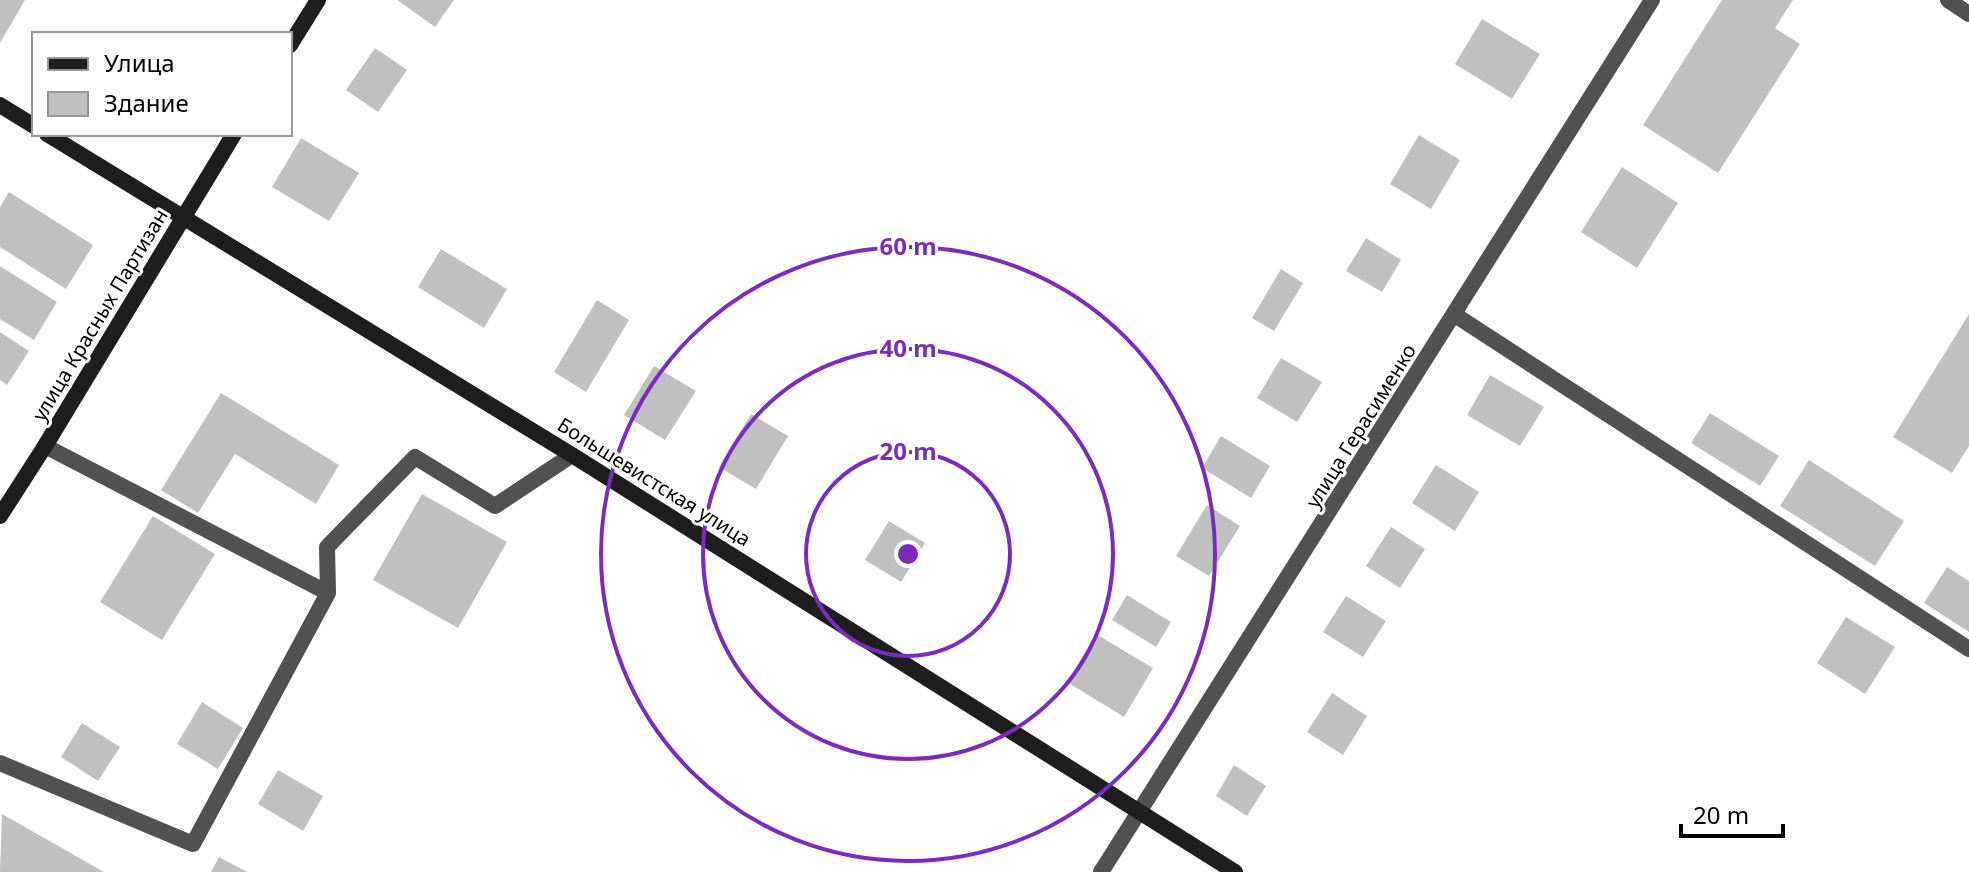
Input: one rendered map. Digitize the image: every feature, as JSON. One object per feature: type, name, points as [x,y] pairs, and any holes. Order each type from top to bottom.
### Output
[{"type":"main road","points":[[292,42],[318,0]]},
{"type":"main road","points":[[0,105],[32,125]]},
{"type":"main road","name":"Большевистская улица","points":[[50,136],[572,455],[1235,872]]},
{"type":"main road","name":"улица Красных Партизан","points":[[0,516],[233,136]]},
{"type":"street","name":"улица Герасименко","points":[[1101,872],[1652,0]]},
{"type":"street","points":[[1948,0],[1969,14]]},
{"type":"street","points":[[1455,315],[1969,649]]},
{"type":"street","points":[[45,446],[328,593]]},
{"type":"street","points":[[0,763],[193,844],[328,593],[327,547],[415,457],[495,506],[572,455]]},
{"type":"building","points":[[0,0],[25,0],[0,43]]},
{"type":"building","points":[[397,0],[454,0],[435,27]]},
{"type":"building","points":[[1722,0],[1793,0],[1775,28],[1800,44],[1718,173],[1643,125]]},
{"type":"building","points":[[1482,19],[1540,54],[1512,99],[1455,64]]},
{"type":"building","points":[[375,48],[407,70],[378,112],[346,90]]},
{"type":"building","points":[[1419,135],[1460,160],[1431,209],[1390,184]]},
{"type":"building","points":[[301,138],[359,173],[329,221],[272,187]]},
{"type":"building","points":[[1622,167],[1678,203],[1637,268],[1581,232]]},
{"type":"building","points":[[9,192],[93,245],[66,289],[0,247],[0,207]]},
{"type":"building","points":[[1366,238],[1401,260],[1382,292],[1346,271]]},
{"type":"building","points":[[441,249],[507,289],[484,328],[418,287]]},
{"type":"building","points":[[0,266],[57,302],[34,340],[0,319]]},
{"type":"building","points":[[1281,269],[1303,283],[1274,331],[1252,318]]},
{"type":"building","points":[[597,300],[629,320],[586,392],[554,372]]},
{"type":"building","points":[[1969,314],[1969,446],[1952,473],[1893,437]]},
{"type":"building","points":[[0,332],[29,351],[7,385],[0,380]]},
{"type":"building","points":[[1281,358],[1322,382],[1297,422],[1257,398]]},
{"type":"building","points":[[654,366],[696,391],[665,440],[624,415]]},
{"type":"building","points":[[1490,375],[1544,407],[1520,446],[1467,415]]},
{"type":"building","points":[[221,393],[339,465],[316,504],[235,454],[198,513],[161,490]]},
{"type":"building","points":[[1710,413],[1779,456],[1760,486],[1691,443]]},
{"type":"building","points":[[751,414],[788,436],[756,489],[719,467]]},
{"type":"building","points":[[1221,436],[1270,466],[1251,498],[1202,468]]},
{"type":"building","points":[[1809,460],[1904,521],[1875,566],[1780,506]]},
{"type":"building","points":[[1436,465],[1479,492],[1455,531],[1412,503]]},
{"type":"building","points":[[422,494],[507,542],[458,628],[373,580]]},
{"type":"building","points":[[1207,505],[1240,526],[1209,576],[1176,556]]},
{"type":"building","points":[[153,516],[215,554],[162,640],[100,602]]},
{"type":"building","points":[[889,521],[925,543],[901,582],[865,560]]},
{"type":"building","points":[[1391,527],[1425,549],[1400,588],[1366,566]]},
{"type":"building","points":[[1947,567],[1969,581],[1969,632],[1924,603]]},
{"type":"building","points":[[1127,595],[1171,622],[1156,647],[1112,620]]},
{"type":"building","points":[[1346,596],[1386,621],[1363,657],[1323,632]]},
{"type":"building","points":[[1846,617],[1895,647],[1865,694],[1817,663]]},
{"type":"building","points":[[1096,634],[1153,668],[1124,717],[1067,682]]},
{"type":"building","points":[[1332,693],[1367,716],[1343,755],[1307,732]]},
{"type":"building","points":[[202,702],[243,728],[218,769],[177,744]]},
{"type":"building","points":[[82,723],[120,747],[98,781],[61,757]]},
{"type":"building","points":[[1234,765],[1266,786],[1247,816],[1216,796]]},
{"type":"building","points":[[278,770],[323,796],[303,831],[258,804]]},
{"type":"building","points":[[2,814],[104,872],[0,872]]},
{"type":"building","points":[[219,857],[247,872],[211,872]]}]
